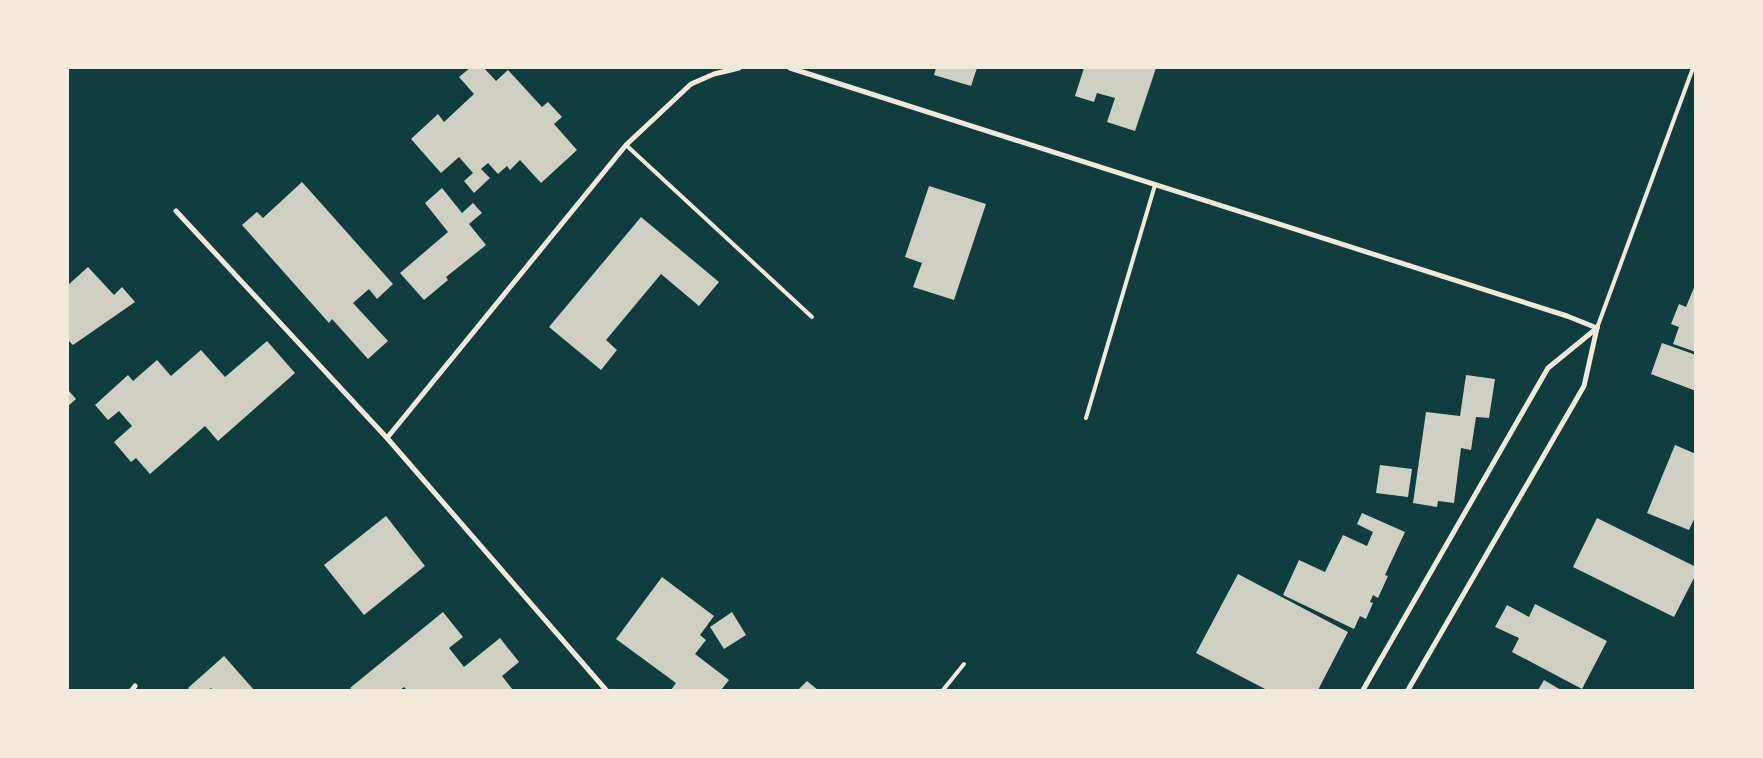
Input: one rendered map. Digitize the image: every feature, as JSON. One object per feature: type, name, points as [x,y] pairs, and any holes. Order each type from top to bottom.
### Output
[{"type":"street","points":[[387,438],[626,146],[691,84],[714,74],[738,68]]},
{"type":"street","points":[[790,68],[1567,316],[1598,328]]},
{"type":"street","points":[[176,211],[387,438],[606,690]]},
{"type":"street","points":[[1363,690],[1548,368],[1598,328]]},
{"type":"street","points":[[1408,690],[1584,386],[1598,328]]},
{"type":"lane","points":[[1598,328],[1693,68]]},
{"type":"lane","points":[[626,146],[812,317]]},
{"type":"lane","points":[[1086,418],[1155,184]]},
{"type":"lane","points":[[943,690],[964,664]]},
{"type":"building","points":[[470,68],[484,68],[496,81],[508,70],[542,107],[548,102],[562,117],[554,124],[577,150],[541,183],[520,160],[510,170],[507,166],[498,174],[488,163],[481,169],[490,178],[474,193],[464,181],[473,173],[459,157],[441,173],[411,139],[438,114],[444,122],[474,94],[459,77]]},
{"type":"building","points":[[936,68],[977,68],[971,86],[934,75]]},
{"type":"building","points":[[1084,68],[1156,68],[1135,131],[1107,122],[1115,98],[1097,93],[1094,102],[1075,96]]},
{"type":"building","points":[[302,182],[393,284],[377,299],[369,289],[353,303],[388,341],[368,359],[332,319],[329,323],[242,225],[257,212],[263,218]]},
{"type":"building","points":[[929,186],[986,204],[954,300],[913,287],[922,263],[905,257]]},
{"type":"building","points":[[442,188],[462,213],[473,203],[482,213],[469,224],[486,245],[446,277],[448,280],[424,300],[400,273],[448,232],[425,203]]},
{"type":"building","points":[[641,217],[719,282],[699,306],[661,274],[606,340],[617,350],[601,370],[549,327]]},
{"type":"building","points":[[88,267],[114,295],[122,287],[135,302],[73,345],[68,340],[68,285]]},
{"type":"building","points":[[1696,283],[1696,352],[1673,344],[1679,327],[1671,324],[1679,304],[1686,307]]},
{"type":"building","points":[[267,341],[295,373],[218,441],[205,426],[150,474],[136,458],[131,462],[114,442],[132,426],[119,411],[108,420],[95,405],[128,375],[133,381],[157,360],[171,376],[201,350],[225,377]]},
{"type":"building","points":[[1662,343],[1696,355],[1696,391],[1651,374]]},
{"type":"building","points":[[1466,375],[1495,379],[1489,418],[1476,417],[1471,450],[1461,448],[1454,503],[1438,501],[1437,507],[1413,503],[1426,412],[1460,416]]},
{"type":"building","points":[[68,390],[76,399],[68,406]]},
{"type":"building","points":[[1675,445],[1696,454],[1696,515],[1689,530],[1647,513]]},
{"type":"building","points":[[1380,465],[1412,469],[1408,497],[1376,493]]},
{"type":"building","points":[[1362,513],[1405,532],[1385,575],[1388,576],[1378,598],[1373,595],[1370,602],[1373,603],[1366,619],[1360,616],[1354,629],[1283,595],[1299,560],[1325,572],[1343,535],[1367,546],[1373,532],[1357,524]]},
{"type":"building","points":[[386,516],[425,566],[364,615],[324,565]]},
{"type":"building","points":[[1597,518],[1696,567],[1696,574],[1674,617],[1573,567]]},
{"type":"building","points":[[1238,574],[1348,632],[1318,690],[1267,690],[1196,653]]},
{"type":"building","points":[[662,577],[714,616],[700,635],[706,640],[695,654],[729,680],[721,690],[671,690],[676,683],[616,639]]},
{"type":"building","points":[[1535,604],[1607,641],[1582,689],[1512,652],[1519,638],[1495,627],[1507,605],[1529,617]]},
{"type":"building","points":[[443,612],[463,637],[449,648],[464,667],[500,638],[519,662],[502,676],[513,690],[407,690],[404,687],[400,690],[352,690],[350,688]]},
{"type":"building","points":[[732,612],[746,635],[724,649],[710,627]]},
{"type":"building","points":[[224,656],[254,690],[213,690],[211,688],[208,690],[190,690],[188,688]]},
{"type":"building","points":[[1544,680],[1561,690],[1538,690]]},
{"type":"building","points":[[807,681],[818,690],[798,690]]}]
